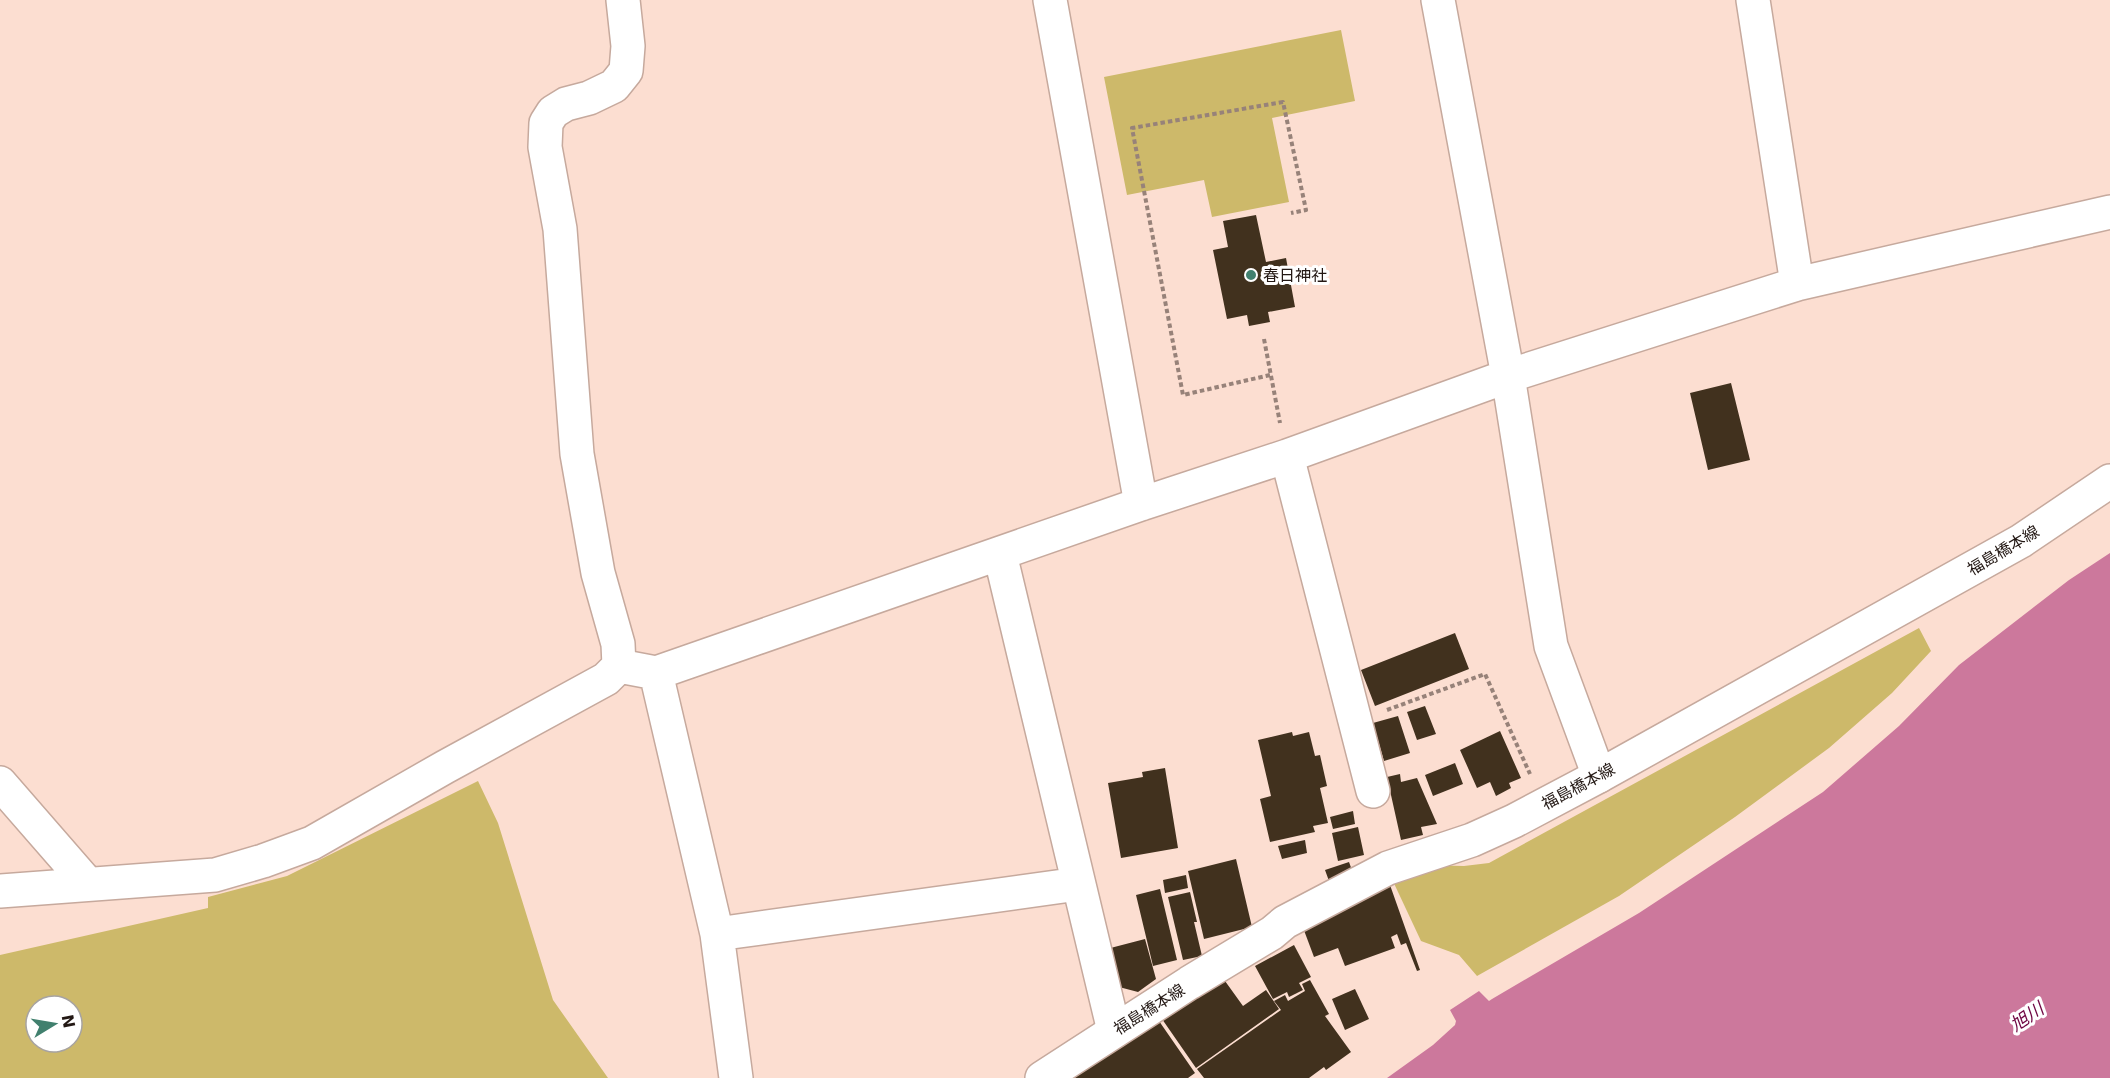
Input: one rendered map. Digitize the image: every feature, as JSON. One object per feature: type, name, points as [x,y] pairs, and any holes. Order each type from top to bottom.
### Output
[{"type":"street","points":[[0,891],[215,875],[263,861],[312,843],[606,679],[619,666],[618,644],[598,573],[577,454],[560,229],[545,147],[546,123],[553,112],[566,104],[589,98],[614,86],[626,71],[628,46],[623,0]]},
{"type":"street","points":[[1050,0],[1141,504]]},
{"type":"street","points":[[1438,0],[1508,376],[1551,646],[1599,776]]},
{"type":"street","points":[[1754,0],[1797,284]]},
{"type":"street","points":[[619,666],[656,673],[1141,504],[1287,456],[1508,376],[1797,284],[2110,212]]},
{"type":"street","points":[[1287,456],[1373,791]]},
{"type":"street","name":"福島橋本線","points":[[1042,1078],[1114,1030],[1272,933],[1285,922],[1388,868],[1472,840],[1599,776],[2020,541],[2110,481]]},
{"type":"street","points":[[1000,554],[1114,1030]]},
{"type":"street","points":[[656,673],[717,934],[736,1078]]},
{"type":"street","points":[[0,783],[87,884]]},
{"type":"street","points":[[717,934],[1078,884]]},
{"type":"path","points":[[1270,375],[1183,395],[1132,128],[1283,102],[1306,210],[1291,213]]},
{"type":"path","points":[[1264,339],[1287,456]]},
{"type":"path","points":[[1355,722],[1485,674],[1544,805]]},
{"type":"shaded area","points":[[1341,30],[1355,101],[1272,118],[1289,202],[1212,217],[1204,180],[1127,195],[1104,77]]},
{"type":"shaded area","points":[[1919,628],[1931,651],[1892,693],[1829,748],[1735,817],[1619,896],[1477,976],[1459,955],[1421,941],[1391,877],[1420,865],[1464,866],[1489,863]]},
{"type":"shaded area","points":[[478,781],[498,823],[553,1000],[608,1078],[0,1078],[0,955],[208,908],[208,897],[287,876]]},
{"type":"water","name":"旭川","points":[[2110,553],[2110,1078],[1387,1078],[1433,1045],[1455,1025],[1456,1021],[1450,1010],[1479,991],[1489,1001],[1639,913],[1823,792],[1899,726],[1959,665],[2069,580]]},
{"type":"building","points":[[1256,215],[1266,262],[1286,258],[1295,307],[1268,312],[1270,322],[1249,326],[1247,315],[1227,319],[1213,250],[1228,247],[1223,221]]},
{"type":"building","points":[[1731,383],[1750,460],[1708,470],[1690,393]]},
{"type":"building","points":[[1455,633],[1469,669],[1375,706],[1361,670]]},
{"type":"building","points":[[1425,706],[1436,734],[1417,740],[1407,712]]},
{"type":"building","points":[[1398,716],[1410,753],[1384,761],[1373,723]]},
{"type":"building","points":[[1500,731],[1521,778],[1509,783],[1511,788],[1496,796],[1490,782],[1477,788],[1460,750]]},
{"type":"building","points":[[1292,732],[1293,736],[1309,732],[1315,756],[1320,755],[1327,786],[1320,788],[1328,823],[1313,826],[1315,832],[1270,842],[1260,799],[1271,796],[1258,740]]},
{"type":"building","points":[[1455,763],[1463,784],[1433,796],[1425,775]]},
{"type":"building","points":[[1165,768],[1178,848],[1121,858],[1108,783],[1143,777],[1142,772]]},
{"type":"building","points":[[1400,774],[1401,782],[1417,778],[1437,824],[1421,827],[1423,835],[1401,840],[1387,777]]},
{"type":"building","points":[[1353,811],[1355,824],[1333,829],[1330,817]]},
{"type":"building","points":[[1358,827],[1364,855],[1338,861],[1332,833]]},
{"type":"building","points":[[1305,840],[1307,853],[1282,859],[1278,846]]},
{"type":"building","points":[[1236,859],[1252,927],[1204,939],[1188,871]]},
{"type":"building","points":[[1349,862],[1353,873],[1329,881],[1325,870]]},
{"type":"building","points":[[1186,875],[1188,888],[1165,893],[1163,880]]},
{"type":"building","points":[[1390,885],[1420,970],[1417,971],[1406,943],[1401,945],[1397,934],[1391,937],[1395,948],[1345,966],[1338,948],[1314,957],[1302,925]]},
{"type":"building","points":[[1160,889],[1177,960],[1153,966],[1136,895]]},
{"type":"building","points":[[1190,892],[1202,956],[1183,960],[1168,897]]},
{"type":"building","points":[[1145,939],[1156,979],[1138,992],[1119,987],[1099,951]]},
{"type":"building","points":[[1294,945],[1311,977],[1299,983],[1303,990],[1289,997],[1287,992],[1273,999],[1255,966]]},
{"type":"building","points":[[1310,980],[1329,1014],[1325,1016],[1351,1052],[1326,1070],[1324,1067],[1309,1078],[1204,1078],[1197,1069],[1281,1010],[1274,1001],[1285,995],[1288,1001],[1305,991],[1302,984]]},
{"type":"building","points":[[1225,981],[1243,1006],[1266,990],[1279,1009],[1196,1068],[1162,1019]]},
{"type":"building","points":[[1355,989],[1369,1019],[1345,1030],[1332,999]]},
{"type":"building","points":[[1159,1021],[1195,1073],[1188,1078],[1073,1078]]},
{"type":"place","name":"春日神社","points":[[1251,275]]}]
